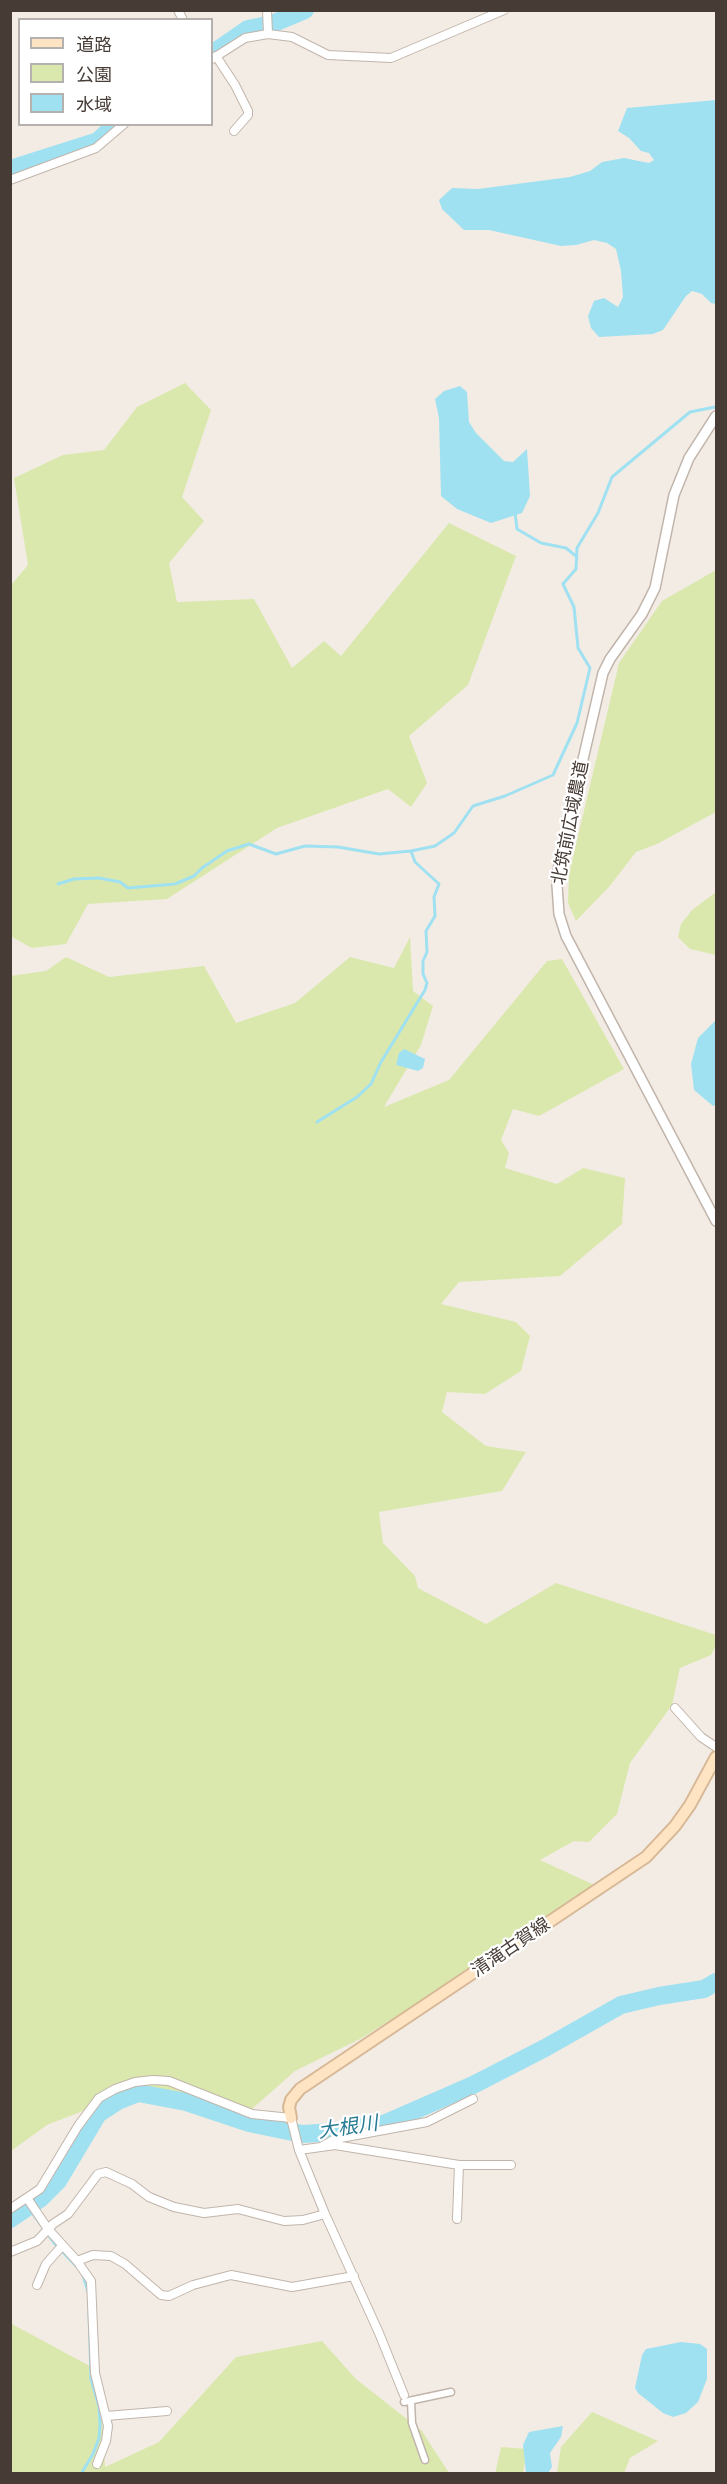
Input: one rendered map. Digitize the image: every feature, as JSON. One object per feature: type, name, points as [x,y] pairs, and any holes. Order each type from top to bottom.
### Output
[{"type":"main road","name":"清滝古賀線","points":[[291,2118],[291,2100],[300,2089],[646,1857],[675,1826],[690,1805],[717,1757]]},
{"type":"street","points":[[267,10],[268,34]]},
{"type":"street","points":[[234,131],[248,111],[236,84],[213,57],[245,38],[268,34],[292,37],[328,55],[391,58],[504,10]]},
{"type":"street","points":[[10,180],[96,148],[122,126]]},
{"type":"street","name":"北筑前広域農道","points":[[717,416],[689,458],[674,495],[655,588],[642,614],[610,659],[603,673],[557,885],[559,914],[566,936],[717,1221]]},
{"type":"street","points":[[675,1708],[701,1737],[717,1747]]},
{"type":"street","points":[[10,2209],[40,2189],[78,2127],[99,2098],[135,2082],[169,2081],[252,2114],[291,2118],[299,2150],[325,2214],[406,2399],[425,2460]]},
{"type":"street","points":[[321,2146],[335,2139],[427,2122],[473,2099]]},
{"type":"street","points":[[299,2150],[335,2145],[459,2166],[511,2165]]},
{"type":"street","points":[[457,2219],[459,2166]]},
{"type":"street","points":[[10,2252],[37,2241],[48,2229],[68,2214],[98,2174],[106,2172],[132,2184],[149,2197],[174,2207],[204,2213],[237,2209],[284,2221],[303,2220],[325,2214]]},
{"type":"street","points":[[27,2198],[48,2229],[77,2261],[91,2281],[95,2373],[108,2426],[106,2441],[97,2464]]},
{"type":"street","points":[[37,2285],[46,2264],[62,2246]]},
{"type":"street","points":[[77,2261],[93,2255],[111,2256],[125,2264],[161,2295],[169,2296],[193,2284],[231,2275],[292,2287],[354,2276]]},
{"type":"street","points":[[406,2399],[451,2392]]},
{"type":"street","points":[[106,2416],[167,2411]]},
{"type":"green space","points":[[185,383],[211,410],[182,497],[204,521],[169,563],[177,602],[254,599],[292,668],[324,641],[341,656],[449,523],[516,556],[468,685],[409,736],[427,783],[411,807],[388,789],[277,828],[167,899],[88,904],[66,944],[32,948],[10,936],[11,585],[28,565],[14,478],[63,455],[104,450],[137,407]]},
{"type":"green space","points":[[716,570],[716,812],[657,844],[636,852],[609,887],[576,921],[568,903],[569,874],[619,663],[662,601]]},
{"type":"green space","points":[[716,892],[716,955],[690,949],[678,937],[681,924],[692,910]]},
{"type":"green space","points":[[410,937],[413,991],[433,1006],[421,1045],[384,1107],[449,1080],[547,961],[562,959],[624,1069],[539,1116],[513,1109],[501,1140],[509,1153],[505,1168],[557,1184],[583,1168],[625,1178],[622,1224],[560,1276],[459,1282],[441,1304],[516,1322],[530,1336],[521,1371],[485,1394],[447,1392],[442,1412],[486,1446],[526,1452],[502,1491],[379,1512],[383,1543],[415,1576],[418,1588],[486,1624],[556,1583],[716,1635],[716,1645],[711,1655],[680,1668],[672,1705],[630,1763],[617,1814],[589,1842],[574,1841],[540,1860],[603,1889],[360,2039],[295,2071],[244,2116],[147,2086],[47,2125],[11,2151],[10,976],[46,971],[66,957],[109,977],[204,966],[236,1023],[295,1003],[350,957],[394,968]]},
{"type":"green space","points":[[10,2323],[99,2371],[105,2467],[159,2442],[236,2357],[322,2341],[356,2379],[422,2431],[449,2473],[11,2473]]},
{"type":"green space","points":[[592,2412],[658,2441],[630,2458],[624,2473],[557,2473],[561,2447]]},
{"type":"green space","points":[[501,2447],[527,2449],[523,2473],[495,2474]]},
{"type":"water","points":[[716,100],[716,304],[711,303],[702,294],[692,291],[686,296],[663,330],[653,334],[599,337],[591,328],[588,316],[594,301],[604,298],[618,307],[623,297],[616,249],[607,243],[594,240],[561,246],[489,230],[464,230],[442,209],[439,200],[452,188],[478,189],[570,177],[590,171],[602,162],[624,158],[649,163],[654,160],[649,153],[641,151],[629,138],[618,131],[627,108]]},
{"type":"water","points":[[460,386],[467,392],[469,422],[476,433],[504,461],[513,462],[527,449],[530,496],[522,513],[491,523],[457,509],[441,496],[439,418],[435,399],[444,391]]},
{"type":"water","points":[[716,1020],[716,1105],[713,1106],[694,1090],[691,1064],[698,1038]]},
{"type":"water","points":[[404,1049],[425,1059],[423,1068],[418,1071],[396,1065],[399,1053]]},
{"type":"water","points":[[681,2342],[700,2344],[707,2349],[707,2379],[698,2402],[686,2413],[673,2417],[663,2413],[635,2388],[642,2355],[646,2349]]},
{"type":"water","points":[[563,2426],[561,2437],[550,2453],[552,2467],[548,2473],[526,2473],[523,2445],[529,2432]]},
{"type":"waterway","points":[[213,53],[248,29],[272,24],[305,10]]},
{"type":"waterway","points":[[10,169],[98,141],[114,126]]},
{"type":"waterway","points":[[58,884],[74,879],[99,878],[120,882],[128,888],[175,884],[194,876],[227,851],[249,844],[276,854],[305,846],[338,847],[379,854],[435,846],[454,833],[473,806],[505,796],[553,775],[577,723],[590,668],[578,648],[574,607],[563,584],[576,569],[577,548],[598,513],[612,477],[690,412],[715,407]]},
{"type":"waterway","points":[[515,513],[517,529],[541,543],[566,548],[577,557]]},
{"type":"waterway","points":[[317,1122],[357,1097],[371,1084],[381,1062],[425,990],[427,983],[423,974],[423,961],[427,952],[426,931],[435,916],[434,897],[439,884],[415,862],[411,851]]},
{"type":"waterway","name":"大根川","points":[[10,2219],[41,2198],[58,2181],[98,2114],[118,2101],[138,2093],[186,2102],[249,2123],[302,2134],[335,2132],[386,2123],[473,2085],[621,2005],[704,1989],[716,1982]]},
{"type":"waterway","points":[[28,2207],[55,2244],[77,2267]]},
{"type":"waterway","points":[[83,2275],[88,2292]]},
{"type":"waterway","points":[[81,2474],[93,2454],[99,2438],[100,2426],[99,2407],[91,2379],[89,2313]]}]
